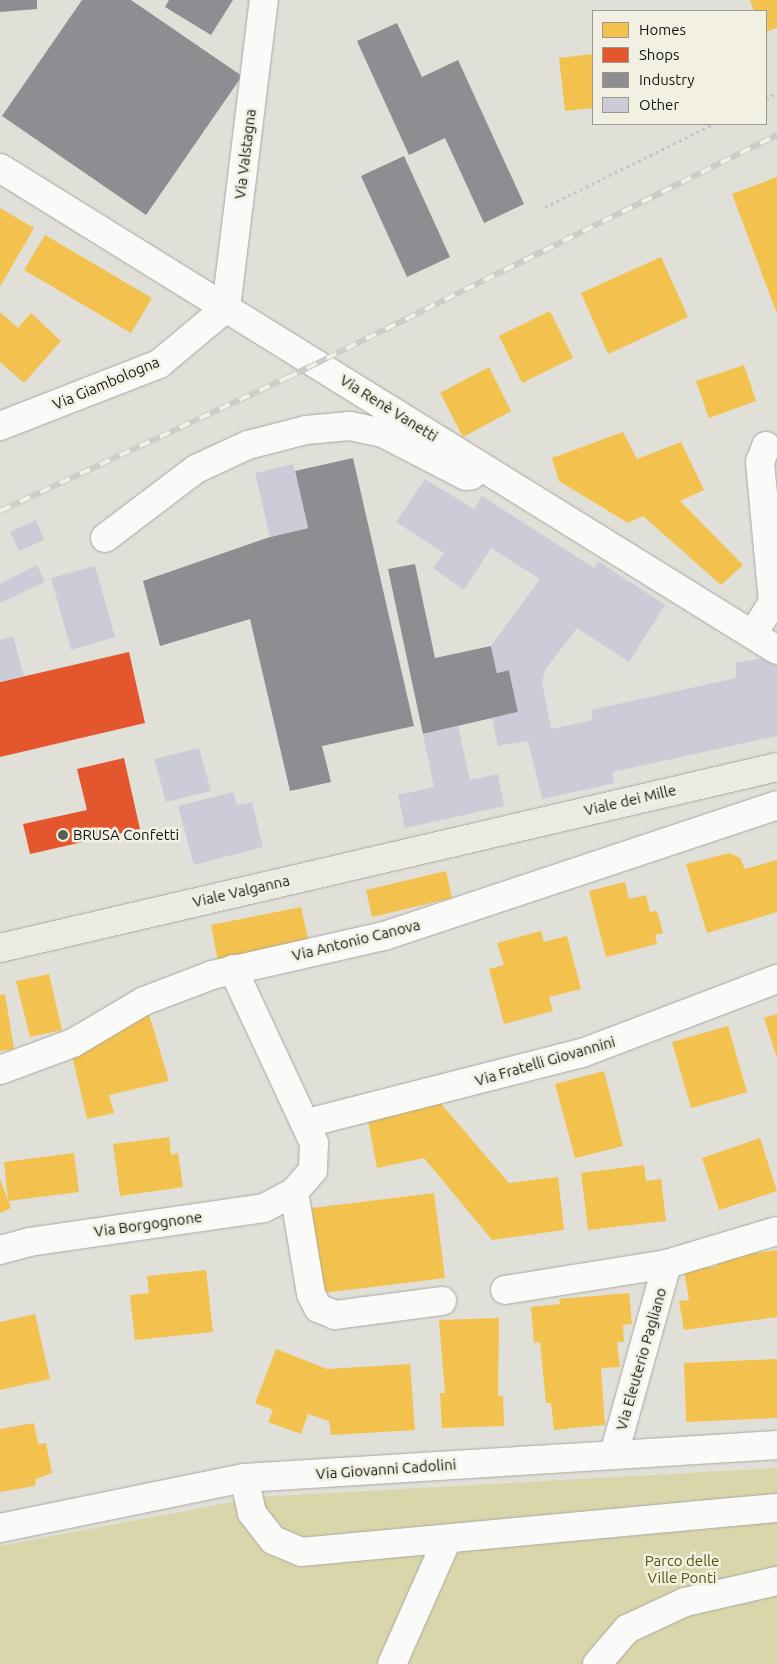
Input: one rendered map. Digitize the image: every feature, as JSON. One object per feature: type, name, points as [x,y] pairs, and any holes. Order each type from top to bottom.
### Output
[{"type":"main road","name":"Viale dei Mille","points":[[483,834],[777,767]]},
{"type":"main road","name":"Viale Valganna","points":[[0,948],[483,834]]},
{"type":"street","name":"Via Valstagna","points":[[226,308],[264,0]]},
{"type":"street","name":"Via Renè Vanetti","points":[[0,168],[777,650]]},
{"type":"street","name":"Via Giambologna","points":[[0,426],[159,364],[226,308]]},
{"type":"street","points":[[105,538],[196,469],[248,445],[306,430],[350,426],[383,433],[466,476],[493,473]]},
{"type":"street","points":[[754,634],[773,602],[760,462],[766,446]]},
{"type":"street","name":"Via Antonio Canova","points":[[0,1070],[72,1043],[144,1001],[234,969],[384,936],[777,805]]},
{"type":"street","name":"Via Borgognone","points":[[0,1250],[30,1242],[264,1208],[294,1192],[313,1170],[314,1143],[307,1123],[234,969]]},
{"type":"street","name":"Via Fratelli Giovannini","points":[[307,1123],[582,1053],[777,979]]},
{"type":"street","points":[[294,1192],[311,1294],[318,1308],[335,1315],[442,1301]]},
{"type":"street","name":"Via Eleuterio Pagliano","points":[[505,1290],[667,1264],[777,1232]]},
{"type":"street","name":"Via Eleuterio Pagliano","points":[[614,1454],[667,1264]]},
{"type":"street","name":"Via Giovanni Cadolini","points":[[0,1528],[244,1478],[777,1445]]},
{"type":"street","points":[[244,1478],[252,1514],[273,1540],[301,1552],[448,1540],[777,1508]]},
{"type":"street","points":[[392,1664],[448,1540]]},
{"type":"street","points":[[597,1664],[627,1629],[686,1602],[777,1581]]},
{"type":"path","points":[[545,207],[712,125]]},
{"type":"green space","name":"Parco delle Ville Ponti","points":[[777,1468],[777,1664],[0,1664],[0,1546],[258,1497]]},
{"type":"building: Homes","points":[[750,0],[777,0],[777,28],[767,32],[767,10],[754,10]]},
{"type":"building: Homes","points":[[592,54],[592,108],[565,111],[559,58]]},
{"type":"building: Homes","points":[[777,177],[777,314],[732,194]]},
{"type":"building: Homes","points":[[0,208],[34,228],[0,287]]},
{"type":"building: Homes","points":[[45,235],[152,298],[131,333],[24,270]]},
{"type":"building: Homes","points":[[661,257],[688,317],[608,354],[581,293]]},
{"type":"building: Homes","points":[[550,311],[573,358],[522,383],[499,336]]},
{"type":"building: Homes","points":[[0,312],[18,328],[31,313],[61,341],[24,383],[0,362]]},
{"type":"building: Homes","points":[[744,365],[756,401],[709,418],[696,381]]},
{"type":"building: Homes","points":[[489,367],[511,411],[463,437],[440,393]]},
{"type":"building: Homes","points":[[623,432],[637,459],[681,442],[704,490],[680,501],[743,565],[721,585],[643,516],[628,523],[559,481],[552,458]]},
{"type":"building: Homes","points":[[730,853],[740,858],[745,869],[777,860],[777,912],[707,933],[686,864]]},
{"type":"building: Homes","points":[[446,871],[452,898],[372,917],[366,890]]},
{"type":"building: Homes","points":[[625,882],[629,899],[646,895],[650,912],[657,911],[663,933],[655,935],[657,944],[606,957],[589,891]]},
{"type":"building: Homes","points":[[301,907],[309,943],[218,962],[211,925]]},
{"type":"building: Homes","points":[[541,931],[544,942],[567,936],[581,989],[549,997],[553,1011],[504,1024],[489,969],[504,965],[497,943]]},
{"type":"building: Homes","points":[[49,974],[62,1030],[30,1037],[16,981]]},
{"type":"building: Homes","points":[[5,994],[14,1049],[0,1051],[0,995]]},
{"type":"building: Homes","points":[[148,1011],[169,1081],[109,1095],[114,1113],[87,1119],[72,1055]]},
{"type":"building: Homes","points":[[777,1014],[777,1058],[764,1018]]},
{"type":"building: Homes","points":[[728,1026],[747,1092],[691,1108],[672,1042]]},
{"type":"building: Homes","points":[[604,1071],[623,1146],[575,1158],[555,1084]]},
{"type":"building: Homes","points":[[436,1098],[509,1183],[558,1177],[564,1230],[492,1240],[424,1158],[377,1168],[367,1115]]},
{"type":"building: Homes","points":[[169,1137],[171,1155],[178,1153],[183,1187],[120,1196],[113,1144]]},
{"type":"building: Homes","points":[[760,1138],[777,1191],[719,1210],[702,1158]]},
{"type":"building: Homes","points":[[74,1153],[79,1192],[8,1201],[4,1162]]},
{"type":"building: Homes","points":[[644,1165],[646,1181],[661,1179],[666,1221],[588,1230],[581,1173]]},
{"type":"building: Homes","points":[[0,1179],[11,1208],[0,1213]]},
{"type":"building: Homes","points":[[434,1193],[445,1278],[323,1293],[312,1208]]},
{"type":"building: Homes","points":[[777,1250],[777,1317],[684,1330],[679,1301],[689,1300],[684,1271],[717,1266],[716,1259]]},
{"type":"building: Homes","points":[[206,1270],[213,1332],[135,1340],[130,1295],[149,1293],[147,1276]]},
{"type":"building: Homes","points":[[629,1293],[632,1324],[623,1325],[624,1342],[617,1342],[620,1367],[601,1368],[605,1425],[554,1430],[551,1403],[546,1403],[540,1342],[534,1343],[531,1307],[560,1304],[559,1299]]},
{"type":"building: Homes","points":[[35,1314],[50,1379],[0,1390],[0,1322]]},
{"type":"building: Homes","points":[[499,1318],[498,1396],[503,1396],[504,1426],[442,1428],[440,1393],[445,1393],[439,1320]]},
{"type":"building: Homes","points":[[276,1349],[327,1369],[410,1364],[415,1430],[331,1435],[329,1421],[308,1414],[301,1434],[268,1422],[273,1410],[255,1403]]},
{"type":"building: Homes","points":[[777,1359],[777,1418],[686,1422],[684,1363]]},
{"type":"building: Homes","points":[[34,1423],[38,1444],[46,1443],[52,1473],[36,1479],[35,1486],[0,1492],[0,1429]]},
{"type":"building: Shops","points":[[129,652],[145,723],[0,757],[0,682]]},
{"type":"building: Shops","points":[[124,758],[140,829],[30,854],[23,824],[87,810],[77,769]]},
{"type":"building: Industry","points":[[0,0],[37,0],[37,9],[0,12]]},
{"type":"building: Industry","points":[[82,0],[131,0],[242,76],[146,215],[2,116]]},
{"type":"building: Industry","points":[[169,0],[233,0],[211,35],[165,7]]},
{"type":"building: Industry","points":[[397,23],[422,77],[458,60],[524,204],[484,223],[445,138],[409,155],[357,41]]},
{"type":"building: Industry","points":[[404,156],[450,257],[407,277],[361,176]]},
{"type":"building: Industry","points":[[353,458],[414,726],[322,746],[331,782],[290,791],[250,619],[160,646],[143,581],[270,537],[308,528],[295,471]]},
{"type":"building: Industry","points":[[415,564],[435,658],[491,646],[497,673],[509,670],[518,712],[423,734],[388,569]]},
{"type":"building: Other","points":[[293,464],[308,528],[270,537],[255,473]]},
{"type":"building: Other","points":[[425,479],[474,509],[482,496],[594,568],[598,561],[665,605],[629,662],[577,628],[545,670],[542,682],[551,729],[593,720],[591,710],[736,678],[736,663],[765,657],[777,666],[777,736],[612,772],[615,783],[542,799],[528,741],[498,746],[492,718],[518,712],[509,670],[497,673],[491,646],[540,579],[491,548],[464,590],[433,568],[444,553],[396,522]]},
{"type":"building: Other","points":[[36,520],[44,540],[19,551],[10,532]]},
{"type":"building: Other","points":[[37,565],[45,582],[0,603],[0,584]]},
{"type":"building: Other","points":[[95,566],[115,637],[71,650],[51,578]]},
{"type":"building: Other","points":[[13,636],[24,676],[0,682],[0,640]]},
{"type":"building: Other","points":[[458,726],[470,780],[498,774],[504,806],[405,828],[398,795],[434,787],[423,734]]},
{"type":"building: Other","points":[[199,748],[211,791],[166,802],[154,759]]},
{"type":"building: Other","points":[[233,792],[237,805],[252,802],[263,847],[194,865],[178,806]]},
{"type":"railway","points":[[0,511],[287,378],[777,135]]},
{"type":"place","name":"BRUSA Confetti","points":[[63,835]]}]
